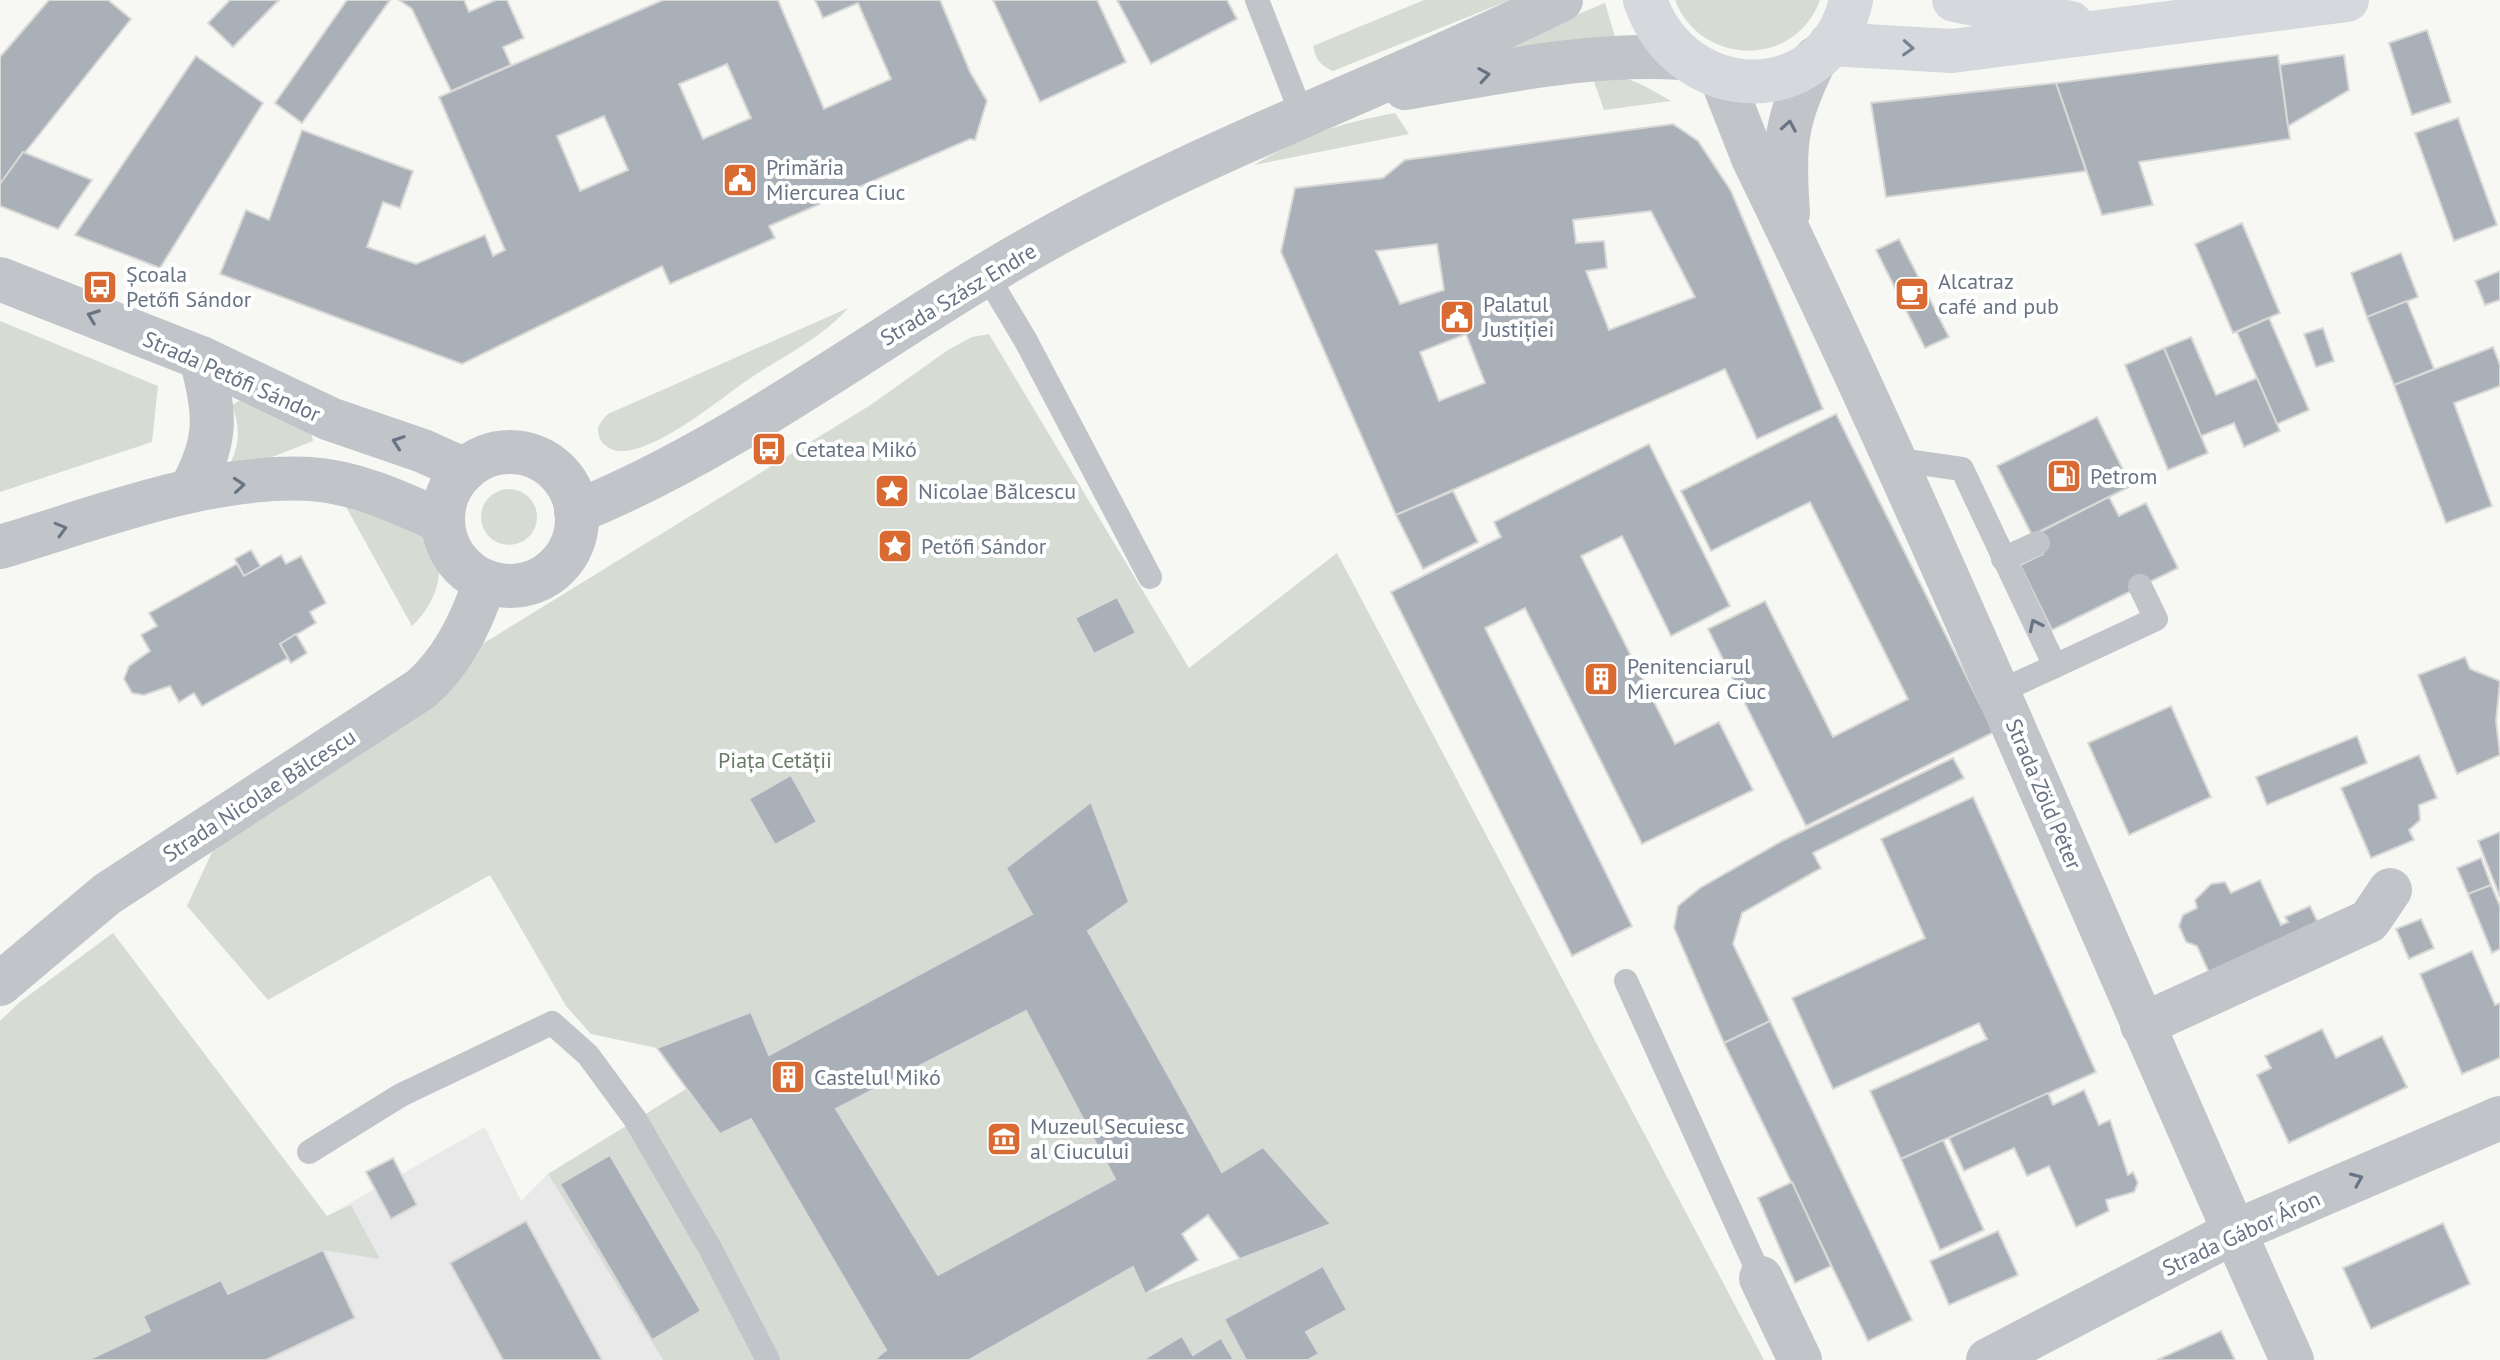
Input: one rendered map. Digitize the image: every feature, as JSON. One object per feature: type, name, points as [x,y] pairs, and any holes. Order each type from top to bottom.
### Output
[{"type":"main road","points":[[1645,0],[1665,41],[1682,58],[1722,79],[1762,81],[1790,73],[1823,51],[1851,0]]},
{"type":"main road","points":[[1954,0],[2105,29]]},
{"type":"main road","points":[[1823,51],[1952,51],[2347,0]]},
{"type":"street","name":"Strada Szász Endre","points":[[576,512],[627,492],[723,440],[986,274],[1122,199],[1561,0]]},
{"type":"street","name":"Strada Zöld Péter","points":[[1789,232],[1784,156],[1788,121],[1823,51]]},
{"type":"street","name":"Strada Szász Endre","points":[[1351,96],[1568,62],[1626,57],[1682,58]]},
{"type":"street","name":"Strada Zöld Péter","points":[[1722,79],[1753,158],[2001,691],[2142,1025],[2292,1360]]},
{"type":"street","name":"Strada Petőfi Sándor","points":[[0,279],[201,358],[330,419],[423,451],[465,470]]},
{"type":"street","points":[[191,489],[206,461],[214,432],[213,409],[201,358]]},
{"type":"street","points":[[513,452],[533,456],[559,474],[571,491],[576,512],[571,546],[550,572],[519,585],[485,581],[467,570],[453,553],[443,522],[448,494],[465,470],[492,455],[513,452]]},
{"type":"street","points":[[0,547],[191,489],[309,479],[347,485],[399,501],[443,522]]},
{"type":"street","name":"Strada Nicolae Bălcescu","points":[[0,984],[107,894],[421,689],[439,674],[451,655],[476,610],[485,581]]},
{"type":"street","points":[[2142,1025],[2369,921],[2390,890]]},
{"type":"street","name":"Strada Gábor Áron","points":[[1988,1360],[2234,1232],[2500,1118]]},
{"type":"street","points":[[1761,1278],[1800,1360]]},
{"type":"lane","points":[[1257,0],[1302,115]]},
{"type":"lane","points":[[986,274],[1026,341],[1150,577]]},
{"type":"lane","points":[[1892,459],[1962,469],[2055,666]]},
{"type":"lane","points":[[2003,559],[2038,543]]},
{"type":"lane","points":[[2001,691],[2156,619],[2140,586]]},
{"type":"lane","points":[[1626,981],[1761,1278]]},
{"type":"lane","points":[[309,1152],[401,1095],[552,1023],[588,1055],[635,1119],[711,1250],[768,1360]]},
{"type":"shaded area","points":[[113,933],[327,1216],[485,1127],[521,1201],[548,1174],[663,1360],[0,1360],[0,1021],[20,1002]]},
{"type":"green space","points":[[1424,0],[1510,0],[1333,71],[1317,58],[1313,46]]},
{"type":"green space","points":[[1675,0],[1820,0],[1808,23],[1790,38],[1770,48],[1748,51],[1725,47],[1705,38],[1687,22]]},
{"type":"green space","points":[[1605,3],[1615,37],[1490,51]]},
{"type":"green space","points":[[1591,73],[1633,81],[1671,101],[1604,110]]},
{"type":"green space","points":[[1395,113],[1409,134],[1254,165],[1289,145],[1322,132]]},
{"type":"green space","points":[[848,308],[814,338],[656,441],[636,449],[618,451],[601,440],[599,427],[608,414]]},
{"type":"green space","points":[[0,321],[158,386],[152,442],[0,492]]},
{"type":"green space","name":"Piața Cetății","points":[[989,334],[1189,668],[1337,553],[1764,1360],[969,1360],[1133,1267],[1145,1294],[1330,1224],[1263,1147],[1222,1172],[1088,931],[1129,902],[1091,802],[1006,868],[1032,914],[769,1055],[750,1012],[657,1048],[591,1034],[566,1006],[490,875],[268,1000],[187,906],[220,835],[458,659],[869,406],[948,350],[972,337]]},
{"type":"green space","points":[[244,398],[311,432],[313,441],[262,461],[231,462],[238,434],[232,405]]},
{"type":"green space","points":[[509,489],[529,497],[537,517],[529,537],[509,545],[489,537],[481,517],[489,497]]},
{"type":"green space","points":[[340,496],[402,522],[431,543],[437,555],[438,580],[429,605],[412,626]]},
{"type":"green space","points":[[113,933],[327,1216],[351,1205],[380,1259],[322,1250],[228,1294],[220,1280],[144,1316],[150,1331],[88,1360],[0,1360],[0,1021],[20,1002]]},
{"type":"green space","points":[[1026,1011],[1115,1179],[938,1275],[836,1109]]},
{"type":"green space","points":[[686,1089],[720,1133],[751,1119],[886,1350],[874,1360],[663,1360],[548,1174]]},
{"type":"building","points":[[49,0],[108,0],[131,19],[0,184],[0,57]]},
{"type":"building","points":[[230,0],[279,0],[233,47],[208,23]]},
{"type":"building","points":[[347,0],[390,0],[302,123],[275,103]]},
{"type":"building","points":[[399,0],[464,0],[469,12],[496,0],[507,0],[524,38],[503,47],[511,65],[451,91],[412,9]]},
{"type":"building","name":"Primăria Miercurea Ciuc","points":[[663,0],[778,0],[824,109],[891,79],[858,3],[823,18],[815,0],[940,0],[970,72],[987,101],[975,140],[970,139],[769,226],[775,238],[670,284],[662,266],[462,364],[220,274],[246,210],[269,220],[302,130],[413,171],[400,208],[383,202],[367,247],[416,264],[485,235],[493,256],[505,250],[439,97]],"holes":[[[727,64],[751,118],[703,139],[679,84]],[[604,116],[628,170],[580,191],[557,136]]]},
{"type":"building","points":[[993,0],[1097,0],[1126,62],[1040,102]]},
{"type":"building","points":[[1117,0],[1227,0],[1237,19],[1151,64]]},
{"type":"building","points":[[2427,30],[2451,102],[2412,115],[2389,43]]},
{"type":"building","points":[[2278,55],[2290,139],[2139,162],[2153,205],[2102,215],[2056,83]]},
{"type":"building","points":[[2344,55],[2349,90],[2288,126],[2280,65]]},
{"type":"building","points":[[196,56],[263,103],[160,268],[75,235]]},
{"type":"building","points":[[2056,83],[2086,171],[1886,197],[1871,103]]},
{"type":"building","points":[[2458,118],[2497,225],[2454,241],[2415,133]]},
{"type":"building","name":"Palatul Justiției","points":[[1673,124],[1698,141],[1731,191],[1823,409],[1757,439],[1725,369],[1396,515],[1281,252],[1295,188],[1383,178],[1405,160]],"holes":[[[1651,211],[1695,297],[1609,330],[1586,271],[1607,268],[1604,241],[1576,243],[1573,220]],[[1437,244],[1444,290],[1400,304],[1376,251]],[[1466,334],[1485,383],[1439,401],[1420,352]]]},
{"type":"building","points":[[23,152],[92,180],[58,229],[0,206],[0,184]]},
{"type":"building","points":[[2242,223],[2280,313],[2233,333],[2195,244]]},
{"type":"building","name":"Alcatraz café and pub","points":[[1899,239],[1949,337],[1925,348],[1876,250]]},
{"type":"building","points":[[2401,253],[2418,297],[2367,317],[2351,273]]},
{"type":"building","points":[[2500,271],[2500,300],[2485,305],[2475,281]]},
{"type":"building","points":[[2407,301],[2434,369],[2394,385],[2367,317]]},
{"type":"building","points":[[2269,318],[2309,410],[2277,424],[2237,332]]},
{"type":"building","points":[[2323,328],[2334,361],[2316,367],[2304,334]]},
{"type":"building","points":[[2191,337],[2216,395],[2257,378],[2280,431],[2244,447],[2234,423],[2201,436],[2164,348]]},
{"type":"building","points":[[2493,347],[2500,365],[2500,386],[2454,403],[2492,506],[2446,523],[2394,385]]},
{"type":"building","points":[[2164,348],[2208,453],[2168,470],[2125,365]]},
{"type":"building","name":"Penitenciarul Miercurea Ciuc","points":[[1836,414],[1994,732],[1806,826],[1708,629],[1765,601],[1833,737],[1908,699],[1810,502],[1711,551],[1681,491]]},
{"type":"building","name":"Petrom","points":[[2097,417],[2131,486],[2032,535],[1997,466]]},
{"type":"building","name":"Penitenciarul Miercurea Ciuc","points":[[1649,444],[1730,606],[1671,636],[1622,536],[1581,556],[1675,744],[1719,722],[1753,790],[1642,844],[1525,608],[1485,628],[1632,926],[1572,956],[1391,592],[1501,537],[1494,522]]},
{"type":"building","points":[[1453,491],[1478,542],[1423,569],[1396,515]]},
{"type":"building","points":[[2109,497],[2119,516],[2146,503],[2178,568],[2052,630],[2020,565],[2043,554],[2034,535]]},
{"type":"building","points":[[251,550],[261,567],[244,576],[235,559]]},
{"type":"building","points":[[281,555],[286,564],[301,556],[326,603],[310,612],[316,623],[280,644],[288,658],[202,706],[194,693],[179,702],[170,686],[144,695],[132,693],[124,679],[129,666],[150,651],[141,635],[157,626],[149,613],[237,564],[244,576]]},
{"type":"building","points":[[1117,597],[1136,633],[1094,654],[1075,618]]},
{"type":"building","points":[[296,634],[307,653],[291,663],[280,644]]},
{"type":"building","points":[[2465,657],[2470,669],[2500,681],[2496,721],[2500,755],[2457,774],[2418,675]]},
{"type":"building","points":[[2171,706],[2211,797],[2129,835],[2088,743]]},
{"type":"building","points":[[2357,736],[2367,763],[2267,805],[2256,777]]},
{"type":"building","points":[[2419,755],[2437,798],[2419,805],[2420,820],[2409,830],[2414,840],[2371,858],[2341,788]]},
{"type":"building","points":[[1953,758],[1964,778],[1813,853],[1821,868],[1742,913],[1733,944],[1770,1021],[1724,1043],[1674,928],[1678,906],[1700,888],[1782,841]]},
{"type":"building","points":[[791,775],[817,822],[775,845],[749,799]]},
{"type":"building","points":[[1973,797],[2096,1072],[1901,1159],[1870,1091],[1987,1039],[1979,1023],[1833,1089],[1792,998],[1925,938],[1881,839]]},
{"type":"building","name":"Castelul Mikó","points":[[1091,802],[1129,902],[1088,931],[1222,1172],[1263,1147],[1331,1224],[1240,1259],[1208,1215],[1182,1234],[1198,1260],[1145,1294],[1133,1267],[969,1360],[874,1360],[886,1350],[751,1119],[720,1134],[657,1048],[751,1012],[769,1055],[1032,914],[1006,868]],"holes":[[[1026,1011],[1115,1179],[938,1275],[836,1109]]]},
{"type":"building","points":[[2500,832],[2500,897],[2478,841]]},
{"type":"building","points":[[2481,858],[2491,885],[2468,894],[2457,868]]},
{"type":"building","points":[[2260,880],[2281,925],[2288,922],[2285,917],[2310,906],[2321,929],[2212,979],[2197,946],[2186,942],[2179,926],[2183,915],[2197,908],[2195,900],[2211,884],[2225,882],[2231,893]]},
{"type":"building","points":[[2491,885],[2500,906],[2500,949],[2492,953],[2468,894]]},
{"type":"building","points":[[2421,919],[2434,948],[2409,959],[2396,929]]},
{"type":"building","points":[[2472,951],[2495,1005],[2500,1003],[2500,1058],[2462,1074],[2420,974]]},
{"type":"building","points":[[1770,1021],[1912,1320],[1868,1341],[1724,1043]]},
{"type":"building","points":[[2322,1029],[2336,1058],[2382,1036],[2407,1087],[2289,1143],[2257,1075],[2271,1068],[2265,1056]]},
{"type":"building","points":[[2084,1090],[2099,1125],[2110,1120],[2128,1175],[2133,1172],[2138,1183],[2134,1192],[2106,1200],[2109,1211],[2076,1227],[2049,1166],[2027,1176],[2014,1148],[1964,1171],[1949,1138],[2048,1093],[2053,1105]]},
{"type":"building","points":[[1943,1140],[1984,1230],[1940,1250],[1901,1159]]},
{"type":"building","points":[[610,1155],[701,1311],[652,1340],[560,1184]]},
{"type":"building","points":[[393,1158],[417,1205],[391,1219],[366,1172]]},
{"type":"building","points":[[1792,1182],[1831,1266],[1795,1283],[1758,1198]]},
{"type":"building","points":[[526,1221],[602,1360],[503,1360],[450,1263]]},
{"type":"building","points":[[2443,1223],[2470,1284],[2371,1329],[2343,1268]]},
{"type":"building","points":[[1998,1231],[2018,1275],[1949,1305],[1930,1261]]},
{"type":"building","points":[[323,1250],[355,1318],[266,1360],[88,1360],[150,1331],[143,1316],[221,1280],[228,1294]]},
{"type":"building","points":[[1323,1266],[1347,1310],[1306,1332],[1319,1354],[1308,1360],[1246,1360],[1224,1319]]},
{"type":"building","points":[[2221,1331],[2235,1360],[2157,1360]]},
{"type":"building","points":[[1182,1336],[1193,1355],[1221,1338],[1234,1360],[1143,1360]]},
{"type":"place","name":"Primăria Miercurea Ciuc","points":[[740,180]]},
{"type":"place","name":"Școala Petőfi Sándor","points":[[100,287]]},
{"type":"place","name":"Alcatraz café and pub","points":[[1912,294]]},
{"type":"place","name":"Palatul Justiției","points":[[1457,317]]},
{"type":"place","name":"Cetatea Mikó","points":[[769,449]]},
{"type":"place","name":"Petrom","points":[[2064,476]]},
{"type":"place","name":"Nicolae Bălcescu","points":[[892,491]]},
{"type":"place","name":"Petőfi Sándor","points":[[895,546]]},
{"type":"place","name":"Penitenciarul Miercurea Ciuc","points":[[1601,679]]},
{"type":"place","name":"Castelul Mikó","points":[[788,1077]]},
{"type":"place","name":"Muzeul Secuiesc al Ciucului","points":[[1004,1139]]}]
